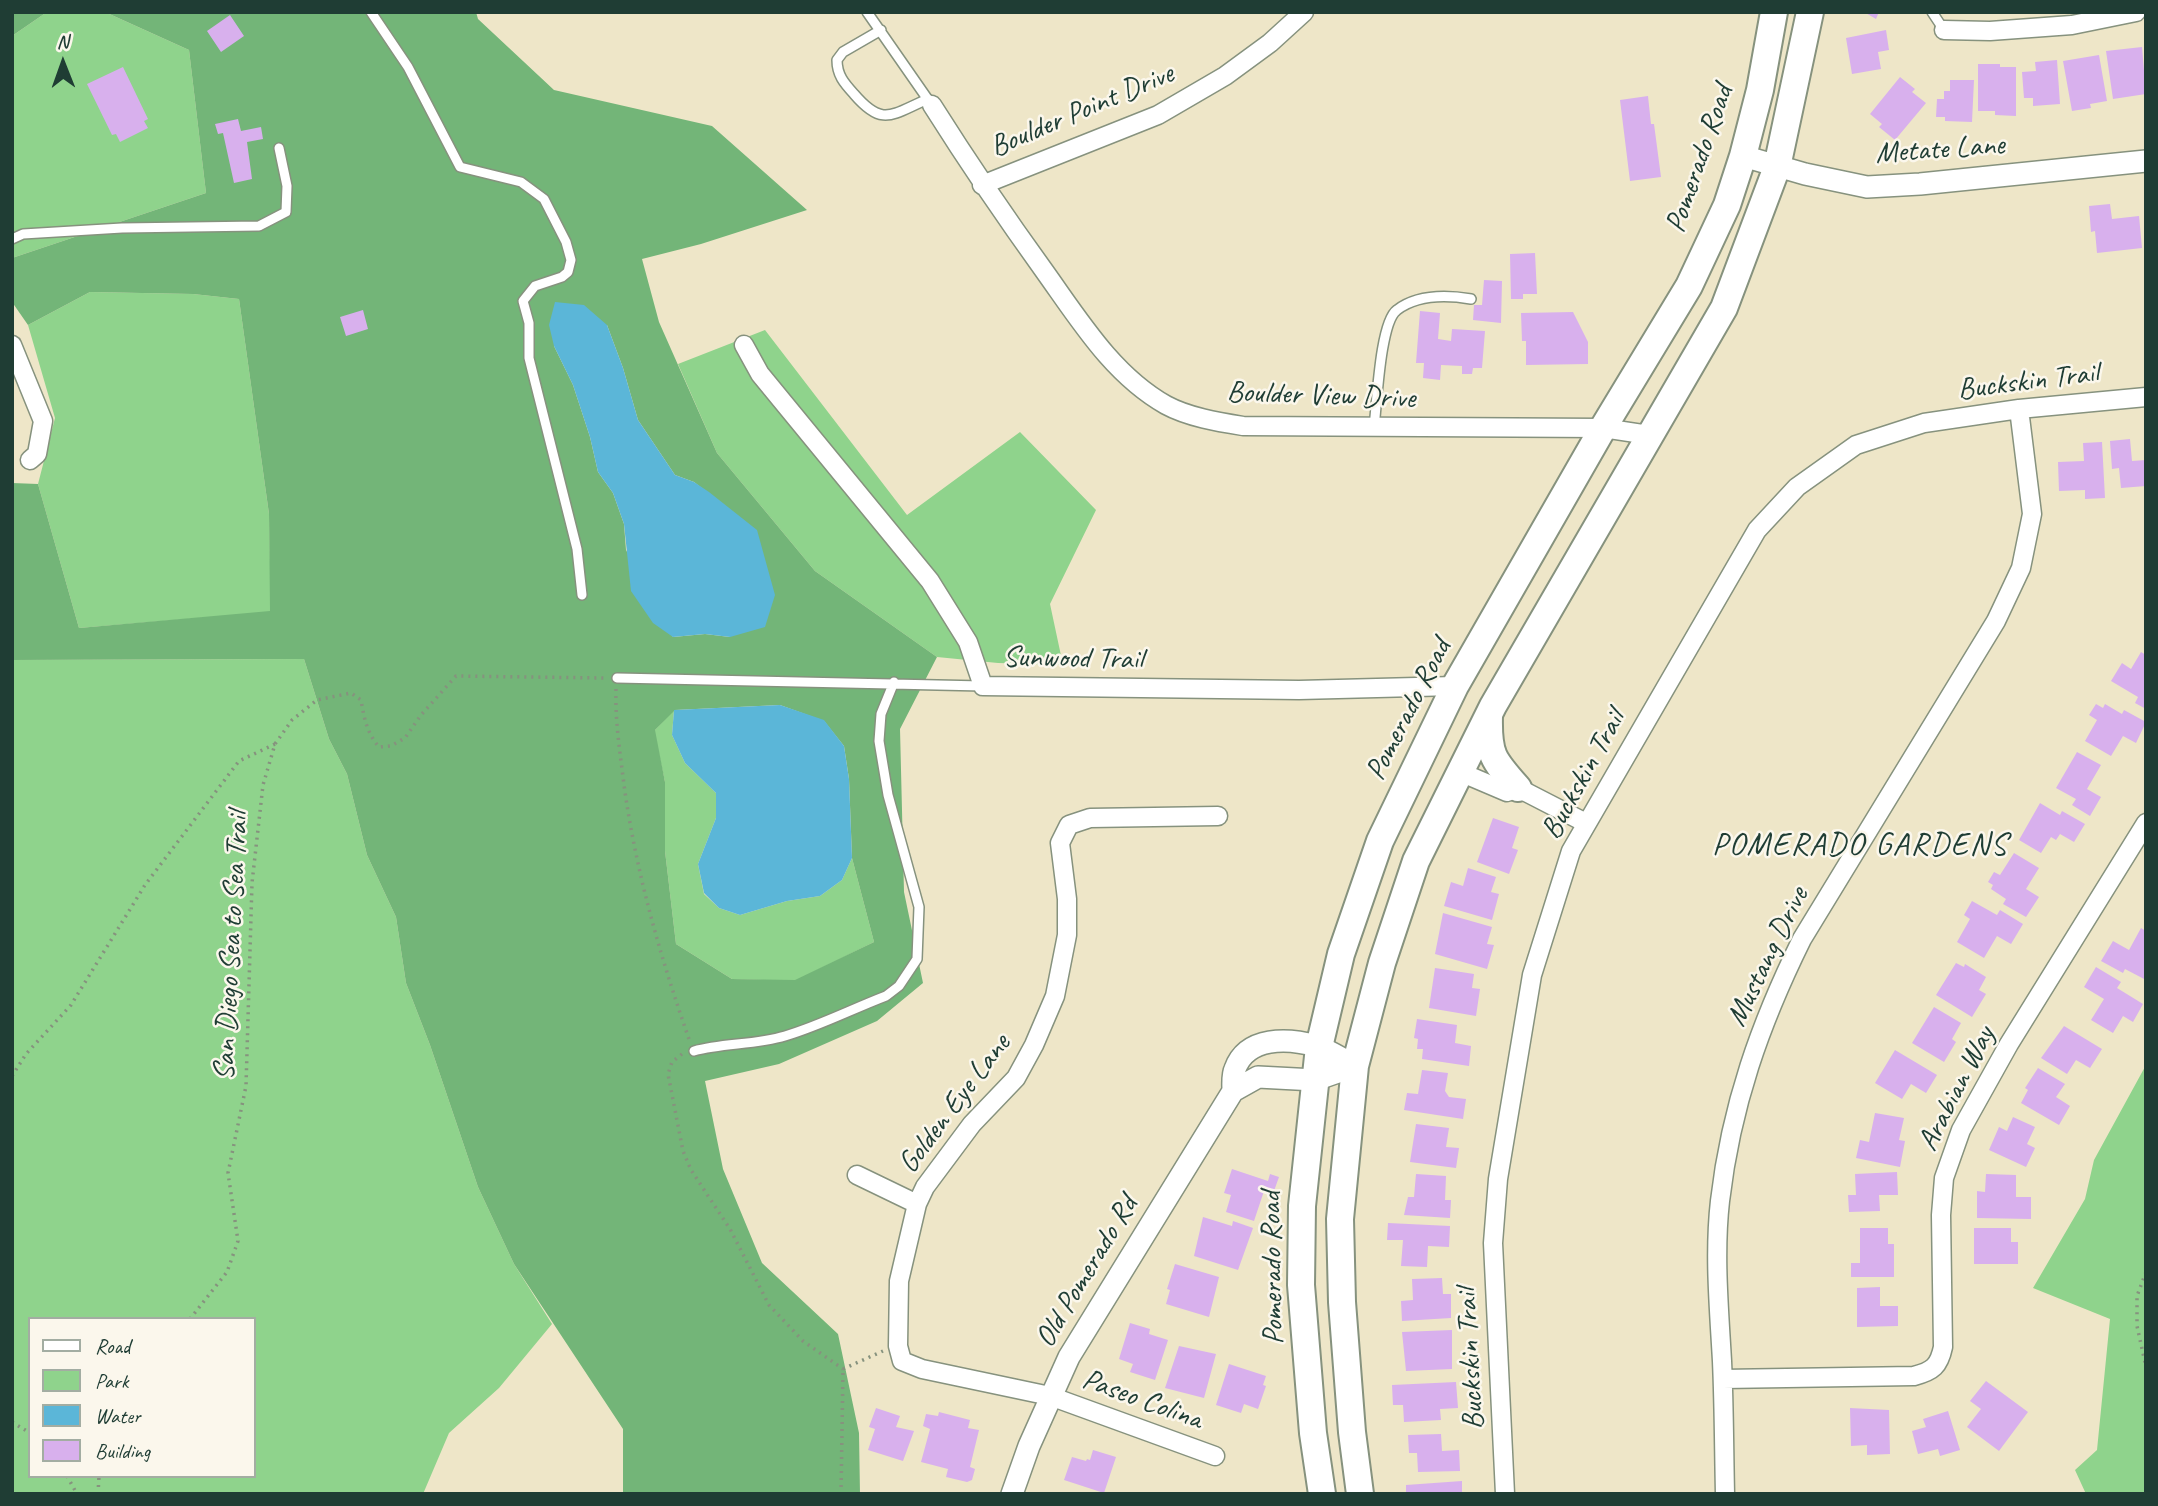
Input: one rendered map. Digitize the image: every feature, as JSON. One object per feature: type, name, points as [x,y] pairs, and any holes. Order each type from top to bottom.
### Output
[{"type":"main road","name":"Pomerado Road","points":[[1322,1494],[1313,1433],[1301,1285],[1302,1206],[1319,1047],[1341,954],[1380,841],[1455,685],[1603,428],[1689,286],[1727,205],[1760,90],[1774,12]]},
{"type":"main road","points":[[1360,1494],[1352,1433],[1342,1302],[1340,1219],[1355,1066],[1382,963],[1416,861],[1489,715],[1724,308],[1777,167],[1810,12]]},
{"type":"main road","points":[[1455,685],[1457,712],[1445,738],[1460,772]]},
{"type":"main road","points":[[1489,715],[1488,741],[1491,754],[1518,788]]},
{"type":"street","name":"Boulder Point Drive","points":[[982,185],[1158,115],[1225,76],[1270,43],[1304,12]]},
{"type":"street","points":[[1944,30],[1990,31],[2073,25],[2136,12]]},
{"type":"street","name":"Boulder View Drive","points":[[930,102],[982,185],[1093,339],[1127,377],[1167,406],[1215,422],[1243,426],[1603,428],[1649,435]]},
{"type":"street","name":"Metate Lane","points":[[1743,156],[1777,167],[1867,187],[2146,161]]},
{"type":"street","points":[[12,345],[43,421],[37,454],[30,460]]},
{"type":"street","name":"Sunwood Trail","points":[[744,345],[760,374],[930,581],[968,642],[983,685],[1298,690],[1455,685]]},
{"type":"street","name":"Buckskin Trail","points":[[1505,1494],[1493,1243],[1498,1179],[1532,975],[1571,851],[1757,530],[1797,487],[1856,445],[1924,423],[2146,397]]},
{"type":"street","name":"Mustang Drive","points":[[1725,1494],[1717,1248],[1720,1202],[1738,1100],[1753,1051],[1777,990],[1802,939],[1996,621],[2021,568],[2032,514],[2019,410]]},
{"type":"street","points":[[1460,772],[1507,792],[1518,788],[1586,823]]},
{"type":"street","name":"Golden Eye Lane","points":[[898,1346],[899,1282],[917,1204],[925,1187],[972,1124],[1016,1078],[1047,1018],[1055,996],[1066,945],[1067,899],[1060,843],[1069,825],[1090,818],[1218,816]]},
{"type":"street","name":"Arabian Way","points":[[1723,1379],[1914,1376],[1930,1372],[1940,1363],[1943,1347],[1941,1215],[1944,1178],[1961,1130],[2009,1044],[2146,823]]},
{"type":"street","name":"Old Pomerado Rd","points":[[1013,1494],[1029,1446],[1069,1357],[1233,1091],[1234,1070],[1242,1055],[1258,1045],[1295,1041],[1319,1047],[1355,1066]]},
{"type":"street","points":[[1233,1091],[1258,1077],[1315,1080],[1355,1066]]},
{"type":"street","points":[[857,1175],[917,1204]]},
{"type":"street","name":"Paseo Colina","points":[[898,1346],[902,1361],[922,1368],[1050,1396],[1215,1456]]},
{"type":"lane","points":[[371,12],[408,67],[460,167],[521,182],[544,199],[566,242],[571,260],[568,272],[562,277],[535,286],[523,300],[529,323],[529,358],[577,549],[582,595]]},
{"type":"lane","points":[[867,12],[881,30],[930,102],[891,115],[874,114],[841,78],[837,60],[843,52],[881,30]]},
{"type":"lane","points":[[1933,12],[1944,30]]},
{"type":"lane","points":[[12,239],[23,234],[122,228],[259,226],[286,212],[287,186],[279,148]]},
{"type":"lane","points":[[1374,427],[1386,327],[1396,310],[1420,300],[1447,295],[1471,299]]},
{"type":"lane","points":[[617,678],[983,685]]},
{"type":"lane","points":[[694,1051],[709,1047],[752,1044],[786,1036],[886,996],[899,986],[916,959],[919,906],[888,794],[879,741],[881,714],[894,682]]},
{"type":"path","name":"San Diego Sea to Sea Trail","points":[[192,1317],[228,1272],[238,1241],[228,1173],[246,1086],[252,883],[263,785],[275,744],[292,720],[317,700],[351,693],[361,700],[364,720],[379,747],[391,746],[405,738],[421,715],[456,676],[617,678]]},
{"type":"path","points":[[617,678],[615,720],[635,856],[666,975],[694,1051],[671,1062],[668,1074],[683,1151],[691,1170],[730,1229],[769,1305],[803,1341],[843,1369]]},
{"type":"path","points":[[12,1076],[26,1054],[71,1005],[145,885],[239,761],[275,744]]},
{"type":"path","points":[[2146,1272],[2137,1296],[2137,1325],[2146,1367]]},
{"type":"path","points":[[843,1369],[898,1346]]},
{"type":"path","points":[[841,1494],[843,1369]]},
{"type":"path","points":[[12,1422],[28,1432]]},
{"type":"path","points":[[68,1478],[77,1494]]},
{"type":"green space","points":[[12,12],[47,12],[12,36]]},
{"type":"green space","points":[[47,12],[105,12],[189,50],[206,193],[12,258],[12,36]]},
{"type":"green space","points":[[105,12],[476,12],[478,19],[554,90],[712,126],[807,210],[701,244],[642,259],[659,322],[717,453],[815,571],[937,657],[900,729],[904,892],[923,983],[877,1021],[779,1064],[705,1081],[723,1169],[762,1263],[838,1334],[859,1433],[860,1494],[623,1494],[623,1429],[514,1264],[478,1187],[406,983],[396,917],[367,855],[347,774],[329,739],[304,659],[12,660],[12,483],[38,484],[79,628],[270,611],[269,514],[239,299],[193,294],[90,292],[28,325],[12,302],[12,258],[206,193],[189,50]],"holes":[[[607,325],[638,420],[675,475],[694,482],[727,508],[730,637],[705,634],[673,637],[626,550],[624,524],[613,493],[598,472],[573,385],[554,346]],[[780,705],[824,721],[844,746],[849,779],[852,858],[874,942],[795,980],[732,979],[676,944],[665,851],[665,782],[655,730],[675,710]]]},
{"type":"green space","points":[[90,292],[193,294],[239,299],[269,514],[271,612],[79,628],[38,484],[55,418],[28,325]]},
{"type":"green space","points":[[765,330],[907,515],[1020,432],[1096,510],[1050,604],[1063,665],[998,663],[937,657],[815,571],[717,453],[678,364]]},
{"type":"green space","points":[[304,659],[329,739],[347,774],[367,855],[396,917],[406,983],[478,1187],[514,1264],[552,1324],[499,1388],[449,1433],[423,1494],[12,1494],[12,660]]},
{"type":"green space","points":[[674,710],[672,735],[685,763],[716,793],[716,818],[698,864],[704,894],[719,908],[740,915],[787,901],[820,896],[842,880],[852,858],[874,942],[795,981],[732,979],[676,944],[665,851],[665,782],[654,731]]},
{"type":"green space","points":[[2146,1065],[2146,1494],[2086,1494],[2075,1470],[2097,1450],[2110,1319],[2033,1288],[2085,1199],[2094,1160]]},
{"type":"water","points":[[555,302],[584,305],[607,325],[638,420],[675,475],[694,482],[709,492],[757,530],[775,595],[765,627],[730,637],[705,634],[673,637],[653,623],[631,591],[624,524],[613,493],[598,472],[573,385],[554,346],[549,325]]},
{"type":"water","points":[[780,705],[824,720],[844,746],[849,779],[852,858],[842,880],[820,896],[787,901],[740,915],[719,908],[704,893],[698,864],[716,818],[716,793],[685,763],[672,735],[674,710]]},
{"type":"building","points":[[1864,12],[1879,12],[1876,19]]},
{"type":"building","points":[[230,15],[244,36],[221,52],[207,31]]},
{"type":"building","points":[[1886,30],[1889,50],[1878,52],[1881,69],[1852,74],[1846,38]]},
{"type":"building","points":[[2142,47],[2146,94],[2113,99],[2106,51]]},
{"type":"building","points":[[2099,55],[2107,101],[2090,104],[2091,108],[2072,111],[2063,61]]},
{"type":"building","points":[[2057,60],[2060,104],[2033,106],[2033,98],[2024,98],[2022,72],[2036,71],[2035,62]]},
{"type":"building","points":[[1978,64],[2016,67],[2016,116],[1995,115],[1995,111],[1978,111]]},
{"type":"building","points":[[123,67],[148,119],[144,121],[148,128],[120,142],[116,134],[112,135],[87,84]]},
{"type":"building","points":[[1900,77],[1915,89],[1912,92],[1926,103],[1895,140],[1879,127],[1882,124],[1870,114]]},
{"type":"building","points":[[1950,80],[1974,80],[1972,122],[1945,121],[1945,117],[1936,117],[1937,99],[1944,99],[1944,91],[1950,91]]},
{"type":"building","points":[[1648,96],[1661,177],[1630,181],[1620,100]]},
{"type":"building","points":[[238,119],[241,131],[261,127],[263,139],[247,142],[252,179],[234,183],[223,133],[218,134],[215,124]]},
{"type":"building","points":[[2110,204],[2112,219],[2139,216],[2142,248],[2097,253],[2095,231],[2091,232],[2089,206]]},
{"type":"building","points":[[1535,253],[1537,294],[1523,294],[1523,299],[1511,299],[1510,254]]},
{"type":"building","points":[[1484,280],[1502,281],[1501,323],[1473,320],[1474,305],[1482,305]]},
{"type":"building","points":[[363,310],[368,329],[346,336],[340,317]]},
{"type":"building","points":[[1420,311],[1440,313],[1438,339],[1451,341],[1452,329],[1485,331],[1482,368],[1473,368],[1472,374],[1462,374],[1462,366],[1441,365],[1440,380],[1423,378],[1424,363],[1416,363]]},
{"type":"building","points":[[1573,312],[1588,342],[1588,364],[1526,365],[1526,341],[1522,341],[1521,313]]},
{"type":"building","points":[[2130,439],[2132,461],[2146,460],[2146,486],[2121,488],[2119,468],[2112,469],[2110,441]]},
{"type":"building","points":[[2102,442],[2105,498],[2085,499],[2085,490],[2059,491],[2058,462],[2084,461],[2083,443]]},
{"type":"building","points":[[2141,652],[2146,655],[2146,709],[2135,703],[2138,697],[2111,681],[2122,663],[2131,669]]},
{"type":"building","points":[[2096,704],[2103,708],[2105,704],[2122,714],[2124,710],[2146,722],[2136,743],[2123,736],[2111,756],[2085,741],[2097,720],[2089,715]]},
{"type":"building","points":[[2077,752],[2101,765],[2087,789],[2101,797],[2090,816],[2072,805],[2076,799],[2056,788]]},
{"type":"building","points":[[2040,803],[2060,815],[2062,811],[2085,824],[2074,842],[2060,834],[2056,840],[2051,837],[2041,853],[2019,840]]},
{"type":"building","points":[[1493,818],[1519,827],[1512,848],[1518,850],[1509,874],[1477,862]]},
{"type":"building","points":[[2014,853],[2039,868],[2026,889],[2039,897],[2026,917],[2003,904],[2006,899],[1991,889],[1993,885],[1988,882],[1994,872],[2000,875]]},
{"type":"building","points":[[1468,868],[1496,877],[1491,892],[1499,894],[1492,920],[1444,906],[1451,882],[1463,886]]},
{"type":"building","points":[[1972,901],[1997,915],[2000,910],[2023,924],[2011,944],[1997,936],[1984,958],[1957,942],[1970,919],[1964,915]]},
{"type":"building","points":[[1443,913],[1492,927],[1487,944],[1494,945],[1487,969],[1435,954]]},
{"type":"building","points":[[2141,928],[2146,931],[2146,980],[2125,969],[2123,973],[2101,961],[2113,941],[2129,950]]},
{"type":"building","points":[[1956,963],[1964,967],[1965,964],[1986,977],[1979,990],[1986,994],[1972,1017],[1936,995]]},
{"type":"building","points":[[2096,967],[2121,982],[2117,988],[2143,1004],[2133,1022],[2123,1016],[2113,1033],[2091,1020],[2104,999],[2084,987]]},
{"type":"building","points":[[1435,968],[1474,974],[1472,988],[1480,989],[1476,1016],[1429,1008]]},
{"type":"building","points":[[1934,1007],[1961,1023],[1952,1039],[1956,1042],[1944,1062],[1912,1043]]},
{"type":"building","points":[[1417,1019],[1457,1025],[1455,1043],[1471,1046],[1469,1066],[1422,1059],[1423,1049],[1417,1049],[1418,1039],[1414,1038]]},
{"type":"building","points":[[2064,1026],[2102,1049],[2090,1068],[2076,1060],[2067,1074],[2041,1058]]},
{"type":"building","points":[[1895,1050],[1937,1075],[1926,1093],[1911,1084],[1902,1099],[1875,1083]]},
{"type":"building","points":[[2038,1068],[2065,1084],[2056,1097],[2070,1106],[2059,1125],[2021,1103],[2028,1090],[2025,1088]]},
{"type":"building","points":[[1422,1070],[1448,1073],[1445,1091],[1449,1097],[1466,1099],[1463,1119],[1404,1110],[1407,1093],[1418,1094]]},
{"type":"building","points":[[1875,1113],[1904,1118],[1899,1140],[1905,1141],[1900,1167],[1856,1158],[1860,1140],[1869,1142]]},
{"type":"building","points":[[2013,1117],[2035,1127],[2027,1144],[2035,1148],[2026,1167],[1989,1150],[1999,1127],[2007,1131]]},
{"type":"building","points":[[1416,1124],[1449,1128],[1446,1147],[1459,1148],[1456,1168],[1410,1162]]},
{"type":"building","points":[[1232,1169],[1268,1181],[1270,1174],[1279,1177],[1274,1191],[1265,1188],[1254,1221],[1226,1212],[1231,1195],[1224,1193]]},
{"type":"building","points":[[1897,1172],[1898,1195],[1879,1195],[1880,1211],[1849,1212],[1848,1195],[1856,1195],[1855,1174]]},
{"type":"building","points":[[1416,1174],[1446,1176],[1445,1200],[1451,1200],[1450,1218],[1404,1215],[1408,1197],[1414,1197]]},
{"type":"building","points":[[1986,1174],[2016,1175],[2016,1197],[2031,1197],[2031,1219],[1977,1218],[1977,1191],[1985,1192]]},
{"type":"building","points":[[1203,1217],[1232,1226],[1233,1221],[1253,1228],[1238,1270],[1194,1256]]},
{"type":"building","points":[[1388,1223],[1450,1226],[1449,1247],[1428,1246],[1427,1267],[1401,1266],[1403,1240],[1387,1240]]},
{"type":"building","points":[[1860,1228],[1888,1228],[1888,1244],[1894,1244],[1894,1277],[1851,1277],[1851,1263],[1860,1263]]},
{"type":"building","points":[[1974,1228],[2011,1228],[2011,1242],[2018,1242],[2018,1264],[1974,1264]]},
{"type":"building","points":[[1175,1264],[1219,1277],[1209,1317],[1166,1304],[1170,1290],[1167,1289]]},
{"type":"building","points":[[1442,1278],[1443,1294],[1451,1294],[1451,1318],[1402,1321],[1401,1301],[1413,1300],[1412,1279]]},
{"type":"building","points":[[1880,1287],[1880,1306],[1898,1306],[1898,1326],[1857,1327],[1857,1288]]},
{"type":"building","points":[[1130,1323],[1150,1329],[1149,1334],[1168,1340],[1155,1380],[1130,1372],[1133,1364],[1119,1359]]},
{"type":"building","points":[[1452,1330],[1452,1369],[1406,1371],[1402,1332]]},
{"type":"building","points":[[1179,1346],[1216,1354],[1204,1398],[1165,1388]]},
{"type":"building","points":[[1229,1364],[1266,1376],[1263,1385],[1266,1386],[1258,1409],[1244,1404],[1241,1413],[1216,1405]]},
{"type":"building","points":[[1986,1381],[2028,1412],[1999,1451],[1967,1427],[1981,1409],[1970,1401]]},
{"type":"building","points":[[1456,1382],[1458,1408],[1440,1409],[1441,1420],[1404,1422],[1403,1405],[1393,1405],[1392,1385]]},
{"type":"building","points":[[876,1408],[900,1416],[896,1427],[914,1431],[903,1461],[868,1450],[875,1429],[869,1427]]},
{"type":"building","points":[[1850,1408],[1889,1410],[1890,1454],[1867,1455],[1867,1445],[1851,1446]]},
{"type":"building","points":[[1948,1411],[1960,1450],[1940,1456],[1938,1449],[1918,1454],[1912,1431],[1926,1427],[1923,1419]]},
{"type":"building","points":[[939,1412],[970,1420],[968,1428],[979,1430],[970,1467],[975,1469],[972,1480],[967,1482],[946,1477],[948,1469],[921,1462],[930,1429],[923,1426],[926,1414],[938,1416]]},
{"type":"building","points":[[1441,1434],[1442,1451],[1459,1450],[1460,1471],[1418,1472],[1417,1453],[1409,1453],[1408,1435]]},
{"type":"building","points":[[1093,1450],[1116,1457],[1104,1493],[1064,1480],[1072,1457],[1090,1460]]},
{"type":"building","points":[[1462,1481],[1462,1494],[1406,1494],[1406,1485]]},
{"type":"district","name":"POMERADO GARDENS","points":[[1860,846]]}]
